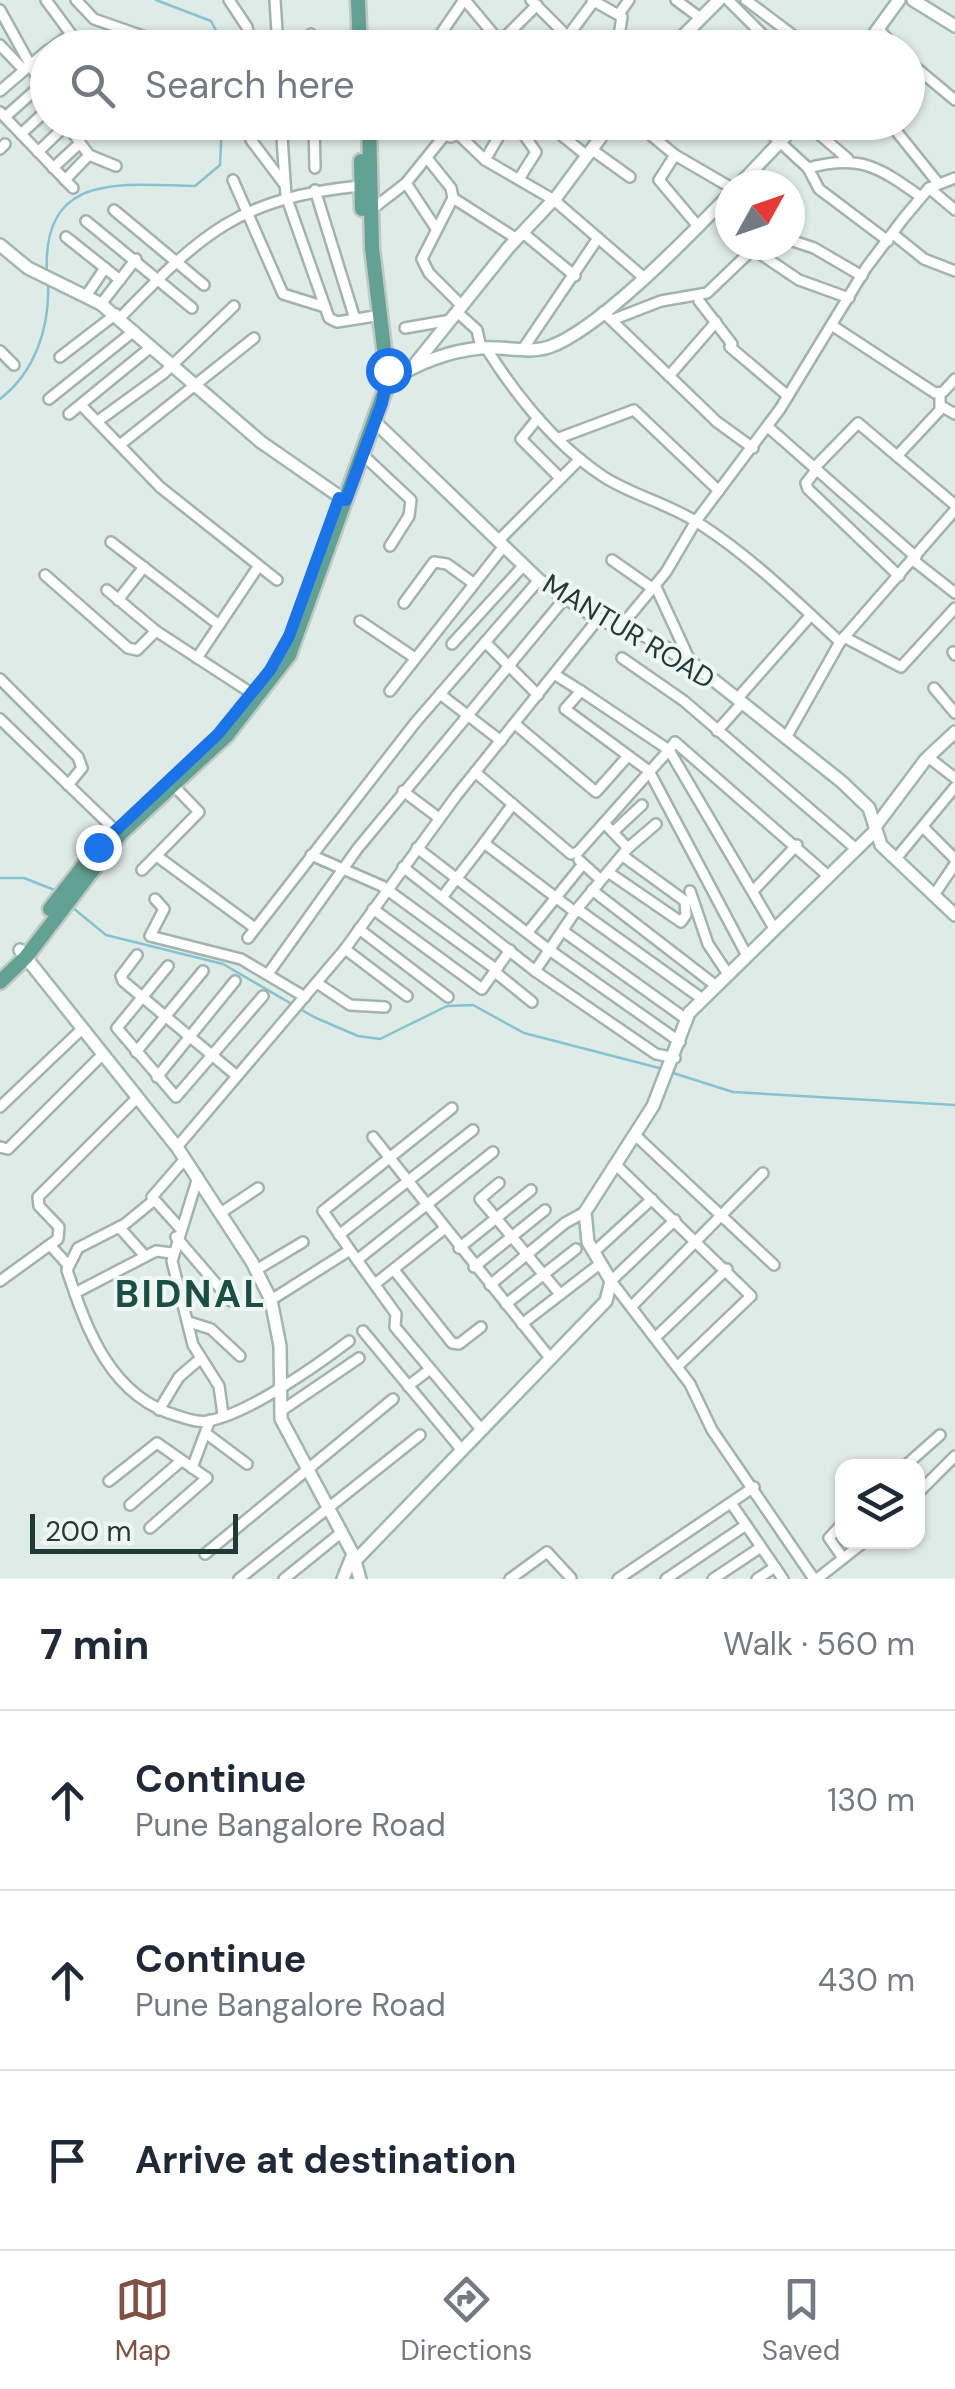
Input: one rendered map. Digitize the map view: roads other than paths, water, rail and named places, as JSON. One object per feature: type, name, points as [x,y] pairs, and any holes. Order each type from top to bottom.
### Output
[{"type":"main road","points":[[358,0],[359,30]]},
{"type":"main road","points":[[368,0],[368,30]]},
{"type":"main road","points":[[73,888],[114,829],[174,786],[289,654],[381,386],[381,333],[375,316],[360,186],[367,140]]},
{"type":"main road","points":[[342,499],[388,382],[371,210],[369,140]]},
{"type":"main road","points":[[0,982],[120,833],[206,751]]},
{"type":"main road","points":[[0,972],[23,954]]},
{"type":"street","points":[[46,0],[68,30]]},
{"type":"street","points":[[76,0],[94,18],[134,30]]},
{"type":"street","points":[[229,0],[249,30]]},
{"type":"street","points":[[275,0],[277,30]]},
{"type":"street","points":[[444,30],[465,0],[488,30]]},
{"type":"street","points":[[572,30],[593,0],[620,14],[621,30]]},
{"type":"street","points":[[620,14],[629,0]]},
{"type":"street","points":[[676,0],[698,17]]},
{"type":"street","points":[[687,30],[719,0]]},
{"type":"street","points":[[728,0],[758,30]]},
{"type":"street","points":[[746,0],[786,30]]},
{"type":"street","points":[[878,28],[899,0]]},
{"type":"street","points":[[913,0],[955,26]]},
{"type":"street","points":[[511,30],[534,2],[562,30]]},
{"type":"street","points":[[0,10],[30,70]]},
{"type":"street","points":[[0,45],[27,65]]},
{"type":"street","points":[[2,85],[30,63]]},
{"type":"street","points":[[925,75],[955,100]]},
{"type":"street","points":[[30,94],[2,115],[69,184],[89,156]]},
{"type":"street","points":[[21,134],[30,126]]},
{"type":"street","points":[[38,152],[50,140]]},
{"type":"street","points":[[76,140],[89,156],[116,166]]},
{"type":"street","points":[[251,140],[286,184]]},
{"type":"street","points":[[282,140],[286,196],[332,321],[375,316]]},
{"type":"street","points":[[315,140],[316,168]]},
{"type":"street","points":[[371,210],[406,183],[441,140]]},
{"type":"street","points":[[464,140],[486,160],[554,200],[642,276]]},
{"type":"street","points":[[486,160],[497,140]]},
{"type":"street","points":[[519,179],[536,152],[528,140]]},
{"type":"street","points":[[571,140],[630,177]]},
{"type":"street","points":[[388,382],[415,364],[554,200],[598,140]]},
{"type":"street","points":[[657,140],[715,187]]},
{"type":"street","points":[[779,140],[808,168],[820,188],[924,259],[955,271]]},
{"type":"street","points":[[824,140],[848,159],[890,174],[921,197]]},
{"type":"street","points":[[902,140],[955,210]]},
{"type":"street","points":[[754,170],[781,142]]},
{"type":"street","points":[[53,168],[79,144]]},
{"type":"street","points":[[675,155],[660,176],[660,184],[697,226]]},
{"type":"street","points":[[427,158],[452,188],[453,198],[423,250],[424,266],[457,313],[477,330],[484,348],[513,390],[580,459],[606,478],[696,521],[740,552],[842,639],[900,668],[955,608]]},
{"type":"street","points":[[808,168],[848,159]]},
{"type":"street","points":[[622,625],[654,587],[696,521],[768,427],[862,276],[891,237],[921,197],[934,186],[955,178]]},
{"type":"street","points":[[233,180],[283,294],[325,307]]},
{"type":"street","points":[[406,183],[434,227]]},
{"type":"street","points":[[60,358],[118,316],[203,236],[247,210],[286,196],[360,186]]},
{"type":"street","points":[[315,190],[356,319]]},
{"type":"street","points":[[453,198],[520,236],[575,276]]},
{"type":"street","points":[[114,210],[178,260],[204,286]]},
{"type":"street","points":[[608,316],[642,276],[715,210]]},
{"type":"street","points":[[86,220],[192,308]]},
{"type":"street","points":[[66,236],[120,280]]},
{"type":"street","points":[[522,349],[598,238]]},
{"type":"street","points":[[0,245],[28,268],[102,304],[261,442],[342,499]]},
{"type":"street","points":[[805,245],[862,276]]},
{"type":"street","points":[[102,304],[136,259]]},
{"type":"street","points":[[415,364],[484,348],[540,350],[608,316],[707,293],[738,260]]},
{"type":"street","points":[[769,260],[799,280],[849,298]]},
{"type":"street","points":[[86,296],[105,268]]},
{"type":"street","points":[[700,301],[731,345],[788,396]]},
{"type":"street","points":[[98,421],[172,366],[234,306]]},
{"type":"street","points":[[405,328],[457,313]]},
{"type":"street","points":[[608,316],[716,422],[753,448]]},
{"type":"street","points":[[669,376],[716,322]]},
{"type":"street","points":[[834,326],[940,393]]},
{"type":"street","points":[[49,399],[134,331]]},
{"type":"street","points":[[121,444],[254,338]]},
{"type":"street","points":[[69,414],[150,347]]},
{"type":"street","points":[[1,355],[14,365]]},
{"type":"street","points":[[940,393],[955,379]]},
{"type":"street","points":[[897,456],[941,406],[940,393]]},
{"type":"street","points":[[80,405],[160,487],[277,580]]},
{"type":"street","points":[[941,406],[955,414]]},
{"type":"street","points":[[559,438],[634,410],[647,418],[718,491]]},
{"type":"street","points":[[538,418],[520,439],[560,478]]},
{"type":"street","name":"MANTUR ROAD","points":[[374,422],[539,580],[598,619],[622,625],[691,664],[787,736],[868,808],[877,832],[903,868],[955,911]]},
{"type":"street","points":[[787,736],[842,639],[899,576],[914,559],[954,510],[856,423],[806,483],[808,490],[899,576]]},
{"type":"street","points":[[768,427],[955,593]]},
{"type":"street","points":[[362,455],[411,500],[409,516],[390,546]]},
{"type":"street","points":[[390,691],[501,543],[580,459]]},
{"type":"street","points":[[112,542],[219,624]]},
{"type":"street","points":[[612,560],[654,587],[691,664]]},
{"type":"street","points":[[404,603],[434,562],[447,564],[473,583]]},
{"type":"street","points":[[452,644],[524,565]]},
{"type":"street","points":[[118,600],[144,567]]},
{"type":"street","points":[[197,658],[258,567]]},
{"type":"street","points":[[44,575],[128,648],[137,650],[156,631]]},
{"type":"street","points":[[158,857],[251,933],[440,694],[539,580]]},
{"type":"street","points":[[107,590],[156,631],[256,696]]},
{"type":"street","points":[[268,974],[403,792],[565,598]]},
{"type":"street","points":[[717,730],[811,616]]},
{"type":"street","points":[[68,1266],[78,1248],[119,1228],[153,1201],[155,1190],[237,1076],[345,949],[475,772],[598,619]]},
{"type":"street","points":[[360,621],[414,658]]},
{"type":"street","points":[[485,642],[538,695]]},
{"type":"street","points":[[622,658],[648,673],[860,845]]},
{"type":"street","points":[[554,674],[669,750],[772,925]]},
{"type":"street","points":[[0,679],[78,757],[82,768],[68,785]]},
{"type":"street","points":[[934,688],[955,713]]},
{"type":"street","points":[[581,691],[565,709],[648,771],[745,952]]},
{"type":"street","points":[[944,700],[955,692]]},
{"type":"street","points":[[440,694],[500,741]]},
{"type":"street","points":[[0,719],[114,829]]},
{"type":"street","points":[[515,724],[596,792],[628,756]]},
{"type":"street","points":[[721,978],[826,874],[877,832],[928,757],[955,732]]},
{"type":"street","points":[[944,740],[955,749]]},
{"type":"street","points":[[574,855],[675,742],[826,874]]},
{"type":"street","points":[[928,757],[955,778]]},
{"type":"street","points":[[475,772],[583,864],[678,923]]},
{"type":"street","points":[[142,870],[199,812],[174,786]]},
{"type":"street","points":[[403,792],[440,818]]},
{"type":"street","points":[[899,855],[953,792]]},
{"type":"street","points":[[443,896],[513,804]]},
{"type":"street","points":[[613,832],[642,805]]},
{"type":"street","points":[[604,823],[626,852],[688,896],[721,978]]},
{"type":"street","points":[[535,971],[592,890],[656,824]]},
{"type":"street","points":[[924,828],[955,861],[936,892]]},
{"type":"street","name":"MANTUR ROAD","points":[[877,832],[955,911]]},
{"type":"street","points":[[484,843],[555,899],[701,998]]},
{"type":"street","points":[[753,892],[797,845]]},
{"type":"street","points":[[490,1285],[585,1212],[664,1086],[686,1019],[701,998],[860,845]]},
{"type":"street","points":[[417,848],[548,949],[680,1042]]},
{"type":"street","points":[[311,855],[386,889],[532,1002]]},
{"type":"street","points":[[528,932],[583,864]]},
{"type":"street","points":[[404,867],[535,971],[656,1054],[674,1059]]},
{"type":"street","points":[[662,942],[686,916],[688,896],[705,878]]},
{"type":"street","points":[[592,890],[662,942],[721,978]]},
{"type":"street","points":[[155,899],[164,909],[150,936],[241,959],[304,1000]]},
{"type":"street","points":[[373,909],[480,988],[510,950]]},
{"type":"street","points":[[359,929],[448,997]]},
{"type":"street","points":[[563,930],[686,1019]]},
{"type":"street","points":[[345,949],[406,996]]},
{"type":"street","points":[[23,954],[181,1153],[256,1270],[271,1300],[280,1346],[280,1411],[354,1557],[360,1579]]},
{"type":"street","points":[[137,956],[121,979],[237,1076]]},
{"type":"street","points":[[168,966],[118,1026],[136,1052],[178,1097],[263,996]]},
{"type":"street","points":[[136,1052],[203,972]]},
{"type":"street","points":[[157,1076],[235,981]]},
{"type":"street","points":[[317,983],[350,1005],[385,1007]]},
{"type":"street","points":[[0,1107],[82,1029]]},
{"type":"street","points":[[0,1146],[8,1149],[102,1056]]},
{"type":"street","points":[[0,1281],[50,1245],[60,1231],[39,1206],[38,1197],[136,1099]]},
{"type":"street","points":[[452,1108],[324,1210],[396,1314],[395,1327],[480,1428]]},
{"type":"street","points":[[339,1235],[473,1130]]},
{"type":"street","points":[[634,1135],[774,1265]]},
{"type":"street","points":[[373,1137],[424,1206],[550,1358]]},
{"type":"street","points":[[358,1260],[493,1152]]},
{"type":"street","points":[[615,1164],[751,1296],[678,1366]]},
{"type":"street","points":[[632,1306],[763,1173]]},
{"type":"street","points":[[198,1177],[172,1253],[188,1322],[200,1359],[219,1386],[223,1415]]},
{"type":"street","points":[[499,1183],[480,1199],[560,1294]]},
{"type":"street","points":[[222,1212],[258,1188]]},
{"type":"street","points":[[459,1248],[531,1190]]},
{"type":"street","points":[[522,1324],[598,1258],[652,1199]]},
{"type":"street","points":[[153,1201],[230,1301]]},
{"type":"street","points":[[474,1266],[545,1210]]},
{"type":"street","points":[[585,1212],[584,1229],[611,1282],[678,1366],[712,1430],[754,1487],[811,1578],[855,1549]]},
{"type":"street","points":[[330,1579],[344,1578],[354,1557],[606,1301],[611,1282],[675,1220]]},
{"type":"street","points":[[119,1228],[145,1256]]},
{"type":"street","points":[[375,1284],[444,1230]]},
{"type":"street","points":[[256,1270],[302,1242]]},
{"type":"street","points":[[50,1245],[68,1266],[75,1293],[113,1373],[159,1410],[196,1422],[223,1415],[279,1387],[348,1341]]},
{"type":"street","points":[[506,1304],[576,1249]]},
{"type":"street","points":[[75,1293],[145,1256],[160,1250],[172,1253]]},
{"type":"street","points":[[271,1300],[350,1250]]},
{"type":"street","points":[[656,1337],[727,1269]]},
{"type":"street","points":[[394,1270],[452,1343],[458,1344],[481,1327]]},
{"type":"street","points":[[188,1322],[211,1329],[240,1356]]},
{"type":"street","points":[[363,1331],[461,1449]]},
{"type":"street","points":[[280,1411],[359,1358]]},
{"type":"street","points":[[159,1410],[179,1377],[200,1359]]},
{"type":"street","points":[[408,1386],[429,1370]]},
{"type":"street","points":[[205,1554],[393,1399]]},
{"type":"street","points":[[192,1468],[210,1420]]},
{"type":"street","points":[[207,1434],[247,1464]]},
{"type":"street","points":[[239,1579],[420,1435]]},
{"type":"street","points":[[914,1459],[940,1436]]},
{"type":"street","points":[[109,1482],[155,1444],[206,1476],[206,1482],[150,1528]]},
{"type":"street","points":[[925,1486],[955,1456]]},
{"type":"street","points":[[130,1505],[181,1462]]},
{"type":"street","points":[[618,1579],[754,1487]]},
{"type":"street","points":[[731,1503],[782,1579]]},
{"type":"street","points":[[666,1579],[746,1525]]},
{"type":"street","points":[[284,1579],[342,1532]]},
{"type":"street","points":[[713,1579],[761,1547]]},
{"type":"street","points":[[837,1549],[843,1558]]},
{"type":"street","points":[[510,1579],[547,1552],[571,1578]]},
{"type":"street","points":[[757,1579],[774,1567]]},
{"type":"waterway","points":[[156,0],[211,21],[216,30]]},
{"type":"waterway","points":[[47,274],[49,240],[57,216],[72,200],[115,186],[195,186],[220,165],[221,140]]},
{"type":"waterway","points":[[0,399],[23,375],[38,347],[46,315],[48,282]]},
{"type":"waterway","points":[[0,878],[24,878],[57,891]]},
{"type":"waterway","points":[[73,908],[106,935],[223,964],[314,1017],[358,1036],[380,1039],[447,1006],[473,1005],[524,1033],[663,1069]]},
{"type":"waterway","points":[[670,1072],[733,1092],[955,1105]]},
{"type":"district","name":"BIDNAL","points":[[191,1294]]}]
